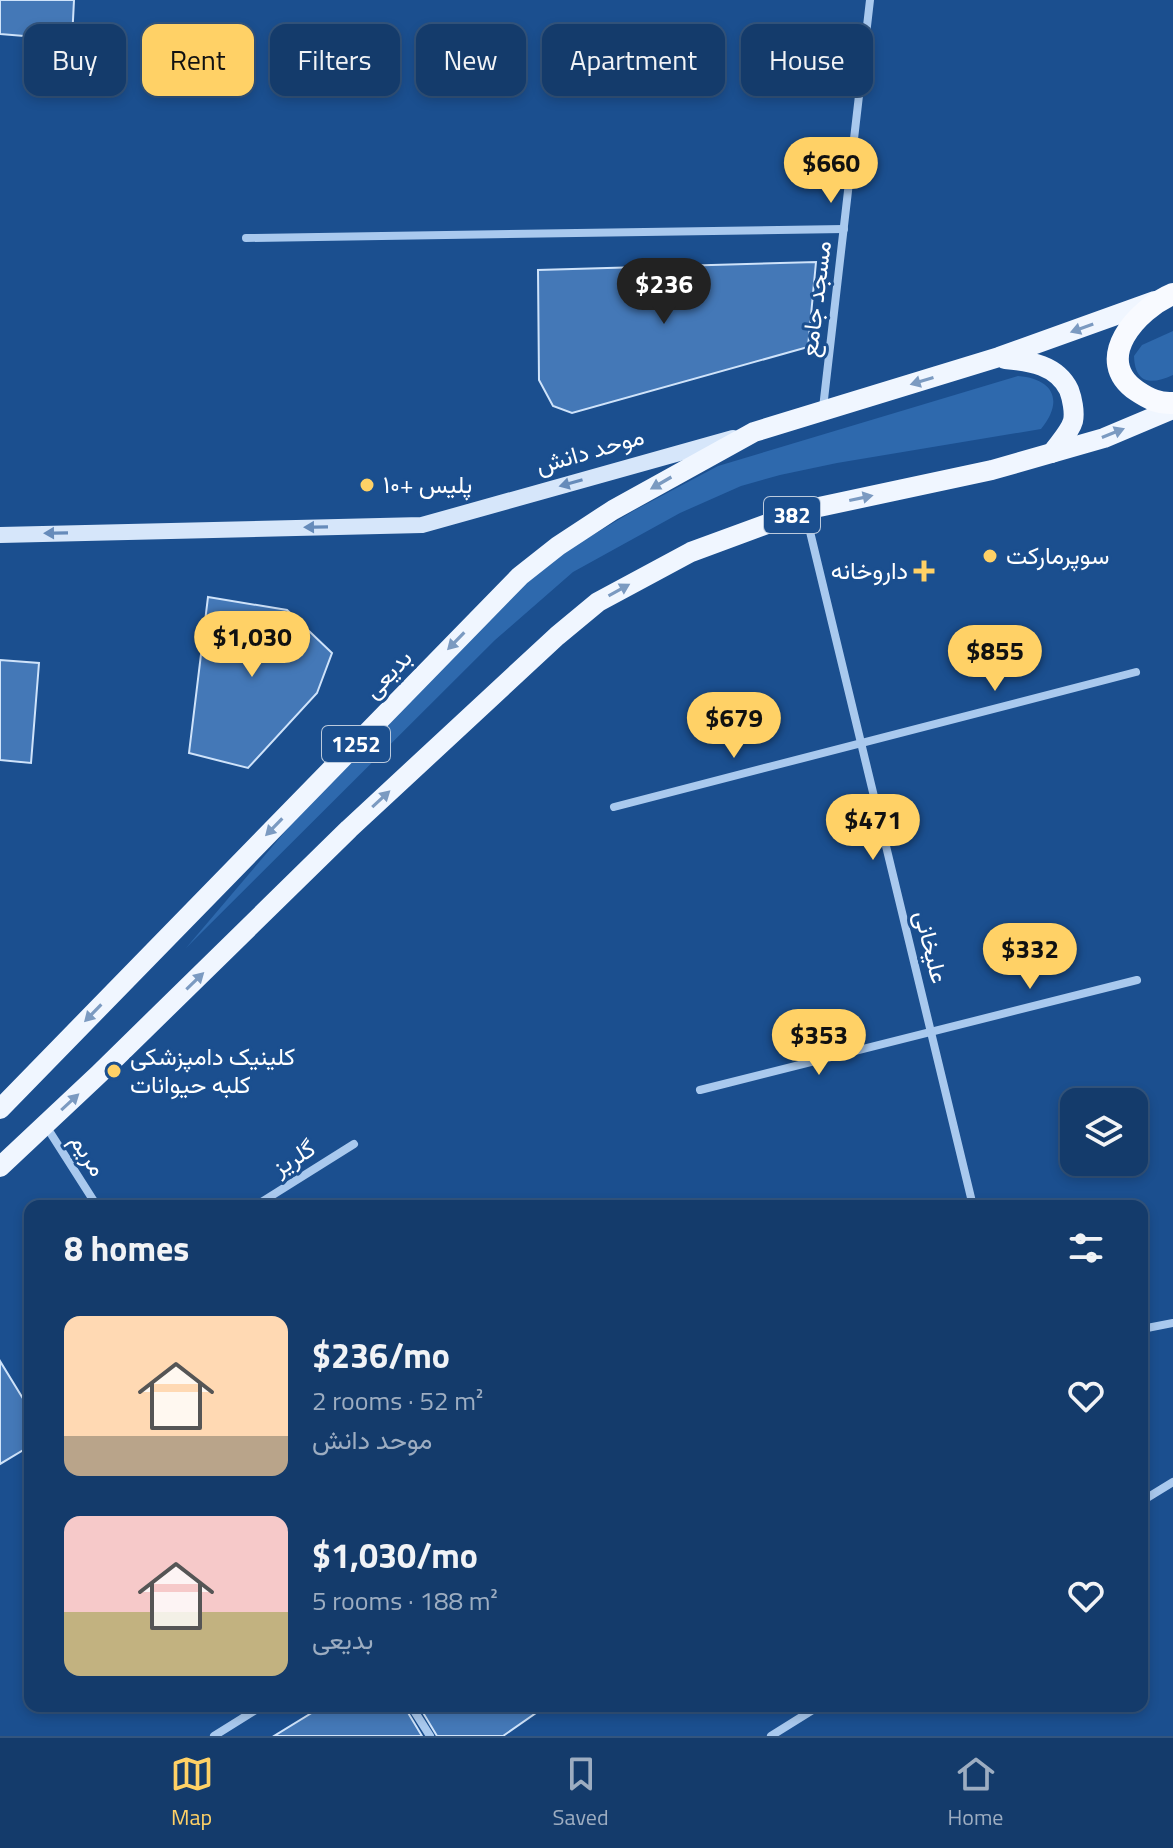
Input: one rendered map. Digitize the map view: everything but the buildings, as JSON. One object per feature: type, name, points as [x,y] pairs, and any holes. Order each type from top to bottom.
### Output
[{"type":"highway","points":[[1164,298],[1129,325],[1119,357],[1120,372],[1132,388],[1146,397],[1173,406]]},
{"type":"main road","name":"موحد دانش","points":[[0,535],[422,525],[822,413],[997,358],[1164,298]]},
{"type":"main road","points":[[997,358],[1028,361],[1048,368],[1063,378],[1072,399],[1073,420],[1052,453]]},
{"type":"main road","name":"382","points":[[557,636],[598,602],[691,552],[805,510],[992,470],[1104,438],[1173,406]]},
{"type":"main road","name":"بدیعی","points":[[0,1109],[520,576],[558,546],[613,510],[754,432]]},
{"type":"main road","name":"1252","points":[[0,1167],[349,829],[557,636]]},
{"type":"street","name":"مسجد جامع","points":[[822,413],[870,0]]},
{"type":"street","points":[[246,238],[844,229]]},
{"type":"street","name":"علیخانی","points":[[805,510],[972,1200]]},
{"type":"street","points":[[614,807],[1136,672]]},
{"type":"street","points":[[700,1090],[1137,980]]},
{"type":"street","name":"مریم","points":[[45,1125],[93,1200]]},
{"type":"street","name":"گلریز","points":[[265,1200],[354,1144]]},
{"type":"street","points":[[1148,1328],[1173,1323]]},
{"type":"street","points":[[1148,1497],[1173,1482]]},
{"type":"street","points":[[214,1736],[252,1712]]},
{"type":"street","points":[[415,1712],[430,1736]]},
{"type":"street","points":[[771,1736],[809,1712]]},
{"type":"shaded area","points":[[1173,331],[1173,375],[1151,381],[1141,377],[1134,356],[1142,345]]},
{"type":"shaded area","points":[[1018,376],[1040,382],[1052,393],[1052,409],[1041,429],[837,463],[741,486],[680,513],[573,572],[495,640],[186,948],[317,794],[522,585],[564,552],[718,466]]},
{"type":"place","name":"پلیس +۱۰","points":[[367,485]]},
{"type":"place","name":"سوپرمارکت","points":[[990,556]]},
{"type":"place","name":"داروخانه","points":[[924,571]]},
{"type":"place","name":"کلینیک دامپزشکی کلبه حیوانات","points":[[114,1071]]}]
